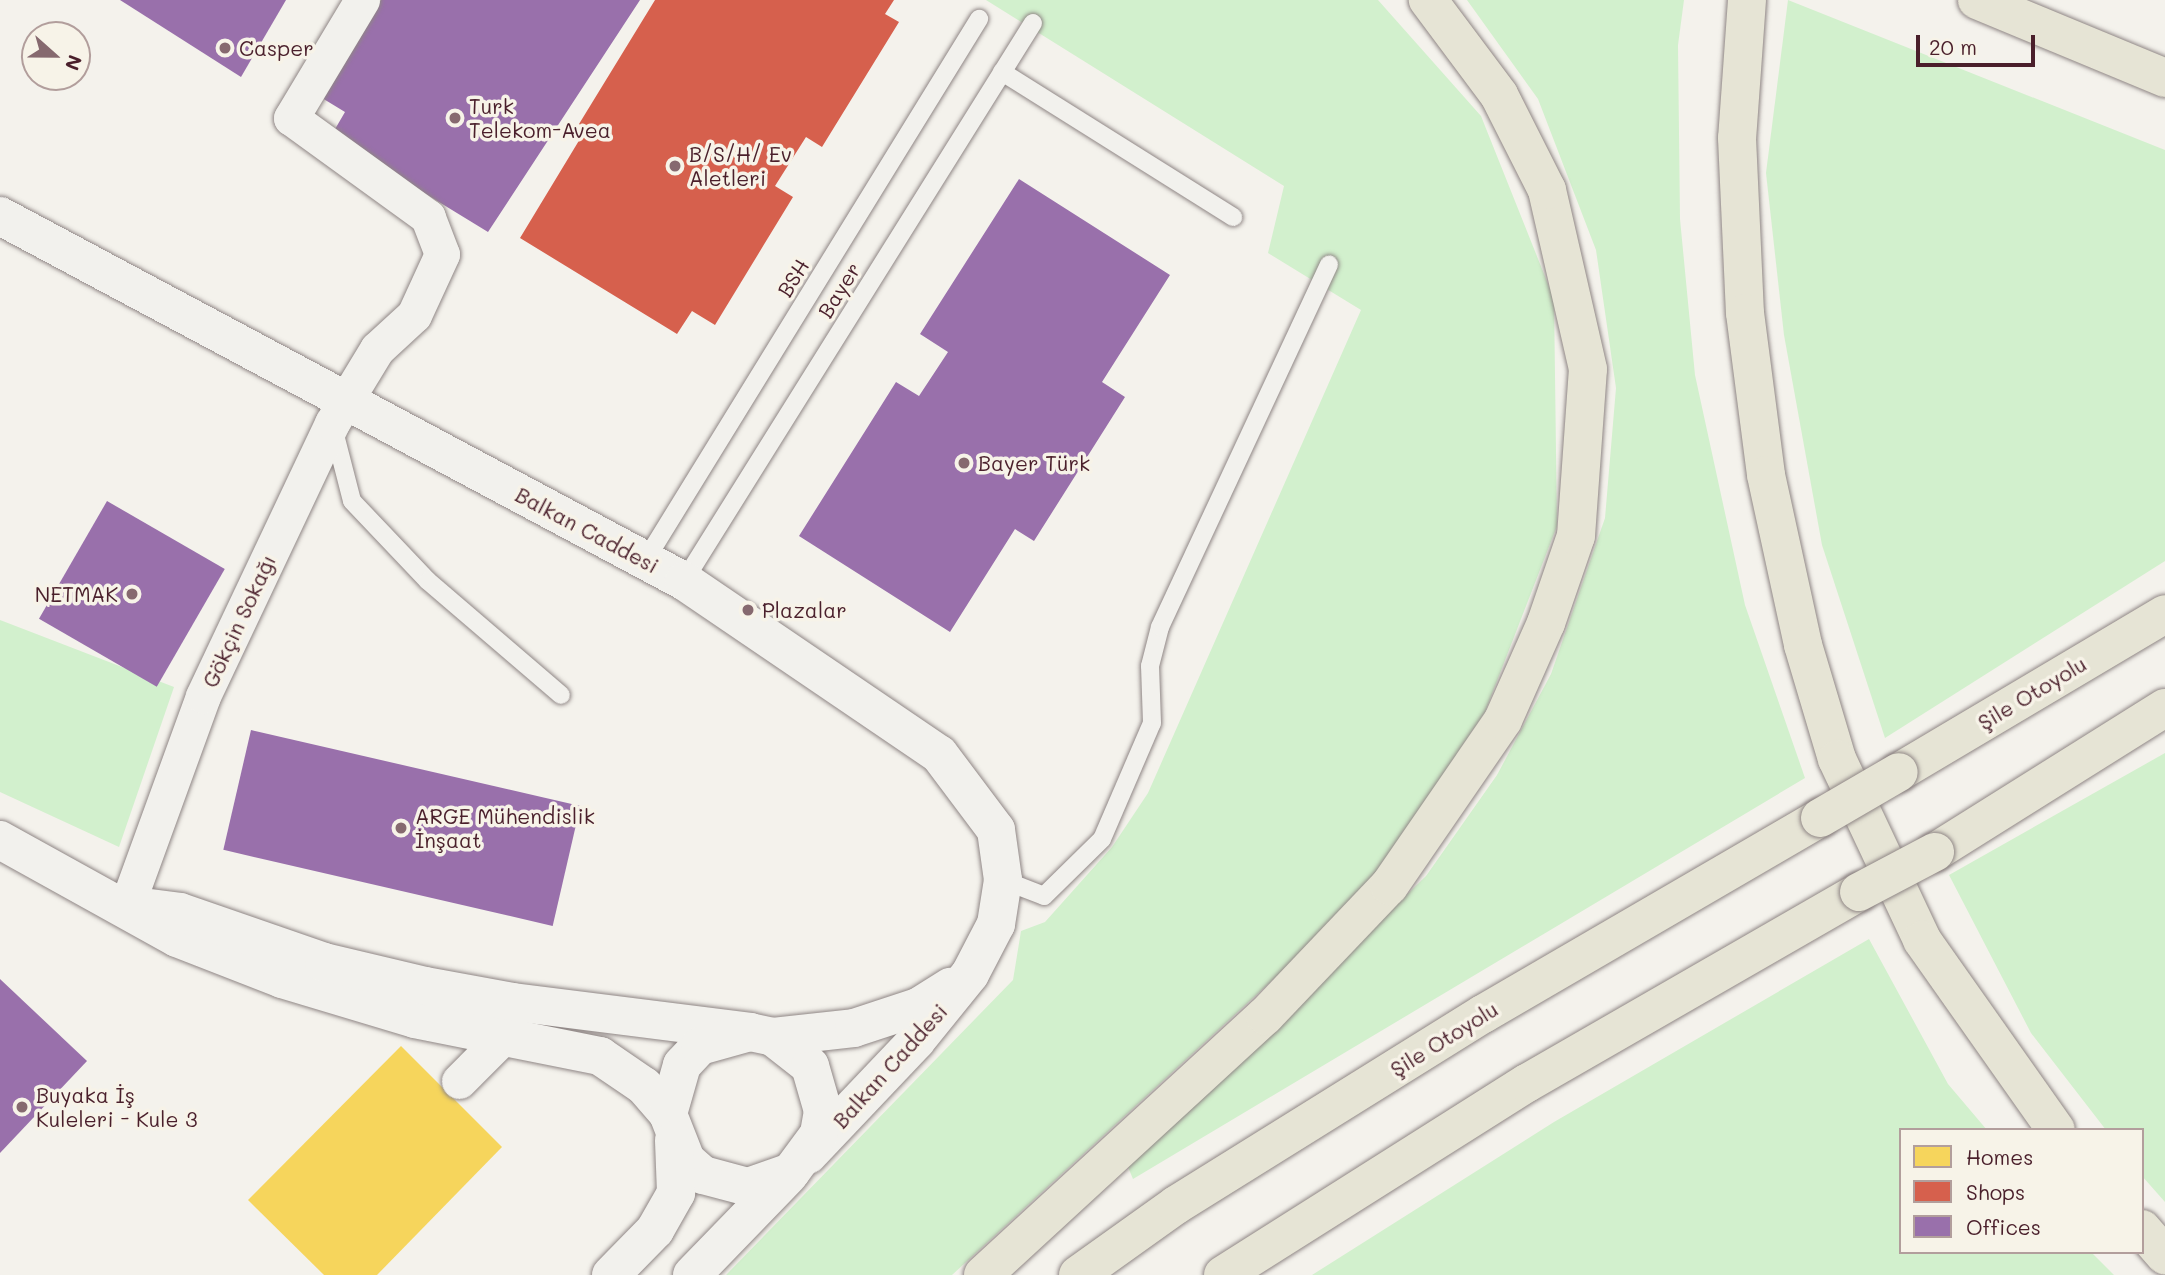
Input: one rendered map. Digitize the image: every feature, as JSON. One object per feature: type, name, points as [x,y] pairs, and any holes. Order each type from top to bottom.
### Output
[{"type":"highway","points":[[983,1275],[1265,1016],[1389,886],[1503,720],[1546,623],[1576,536],[1588,369],[1547,190],[1499,95],[1428,0]]},
{"type":"highway","points":[[1747,0],[1737,138],[1745,313],[1766,475],[1803,645],[1837,759],[1922,940],[2055,1128]]},
{"type":"highway","points":[[1978,0],[2165,78]]},
{"type":"highway","name":"Şile Otoyolu","points":[[1078,1275],[1176,1205],[1483,1014],[2165,614]]},
{"type":"highway","points":[[1223,1275],[1527,1083],[1859,891],[1935,852],[2165,708]]},
{"type":"highway","points":[[2144,1231],[2165,1255]]},
{"type":"street","name":"Gökçin Sokağı","points":[[127,905],[203,696],[339,412],[377,349],[414,315],[442,254],[428,217],[291,118],[362,0]]},
{"type":"street","name":"Balkan Caddesi","points":[[0,216],[339,412],[684,582],[939,754],[996,830],[1003,880],[996,924],[970,974],[799,1164],[692,1275]]},
{"type":"street","points":[[0,840],[127,905],[177,938],[282,979],[415,1019],[506,1034],[600,1056],[644,1086],[671,1127],[686,1160],[724,1185],[771,1183],[799,1164],[821,1122],[820,1087],[810,1066],[761,1034],[425,986],[324,962],[180,912],[127,905]]},
{"type":"street","name":"Balkan Caddesi","points":[[761,1034],[854,1028],[918,1007],[970,974]]},
{"type":"street","points":[[459,1081],[506,1034]]},
{"type":"street","points":[[611,1275],[655,1230],[676,1193],[671,1127],[682,1065],[700,1046],[761,1034]]},
{"type":"lane","name":"BSH","points":[[645,561],[979,19]]},
{"type":"lane","name":"Bayer","points":[[684,582],[1032,23]]},
{"type":"lane","points":[[1002,72],[1233,217]]},
{"type":"lane","points":[[1003,880],[1044,896],[1102,839],[1152,723],[1150,666],[1160,627],[1329,264]]},
{"type":"lane","points":[[339,412],[352,501],[428,581],[561,695]]},
{"type":"green space","points":[[986,0],[1378,0],[1481,116],[1554,299],[1557,526],[1485,712],[1381,867],[1278,975],[952,1275],[726,1275],[1013,980],[1021,931],[1045,922],[1112,847],[1148,793],[1361,310],[1268,253],[1284,186]]},
{"type":"green space","points":[[1467,0],[1684,0],[1678,45],[1680,219],[1695,375],[1745,605],[1805,778],[1133,1179],[1128,1167],[1426,876],[1497,775],[1551,674],[1605,518],[1616,388],[1596,250],[1538,99]]},
{"type":"green space","points":[[1788,0],[2165,150],[2165,561],[1885,738],[1822,545],[1784,335],[1766,173]]},
{"type":"green space","points":[[0,620],[174,687],[119,847],[0,792]]},
{"type":"green space","points":[[2165,753],[2165,1202],[2144,1178],[2144,1128],[2104,1128],[2031,1033],[1949,875]]},
{"type":"green space","points":[[1869,939],[1948,1084],[1985,1128],[1899,1128],[1899,1254],[2093,1254],[2114,1275],[1312,1275],[1554,1122]]},
{"type":"building: Homes","points":[[401,1046],[502,1147],[377,1275],[324,1275],[248,1200]]},
{"type":"building: Shops","name":"B/S/H/ Ev Aletleri","points":[[655,0],[894,0],[885,14],[899,22],[822,147],[806,137],[775,186],[793,197],[715,325],[692,311],[677,334],[520,238],[586,129],[579,124]]},
{"type":"building: Offices","name":"Casper","points":[[120,0],[286,0],[241,77]]},
{"type":"building: Offices","name":"Turk Telekom-Avea","points":[[381,0],[640,0],[488,232],[331,136],[345,112],[322,98]]},
{"type":"building: Offices","name":"Bayer Türk","points":[[1019,179],[1170,275],[1102,382],[1125,397],[1034,541],[1015,529],[950,632],[799,536],[896,382],[919,396],[948,352],[920,334]]},
{"type":"building: Offices","name":"NETMAK","points":[[107,501],[225,569],[157,687],[39,619]]},
{"type":"building: Offices","name":"ARGE Mühendislik İnşaat","points":[[251,730],[580,806],[553,926],[223,850]]},
{"type":"building: Offices","name":"Buyaka İş Kuleleri - Kule 3","points":[[0,979],[87,1061],[0,1153]]},
{"type":"place","name":"Casper","points":[[225,48]]},
{"type":"place","name":"Turk Telekom-Avea","points":[[455,118]]},
{"type":"place","name":"B/S/H/ Ev Aletleri","points":[[675,166]]},
{"type":"place","name":"Bayer Türk","points":[[964,463]]},
{"type":"place","name":"NETMAK","points":[[132,594]]},
{"type":"place","name":"Plazalar","points":[[748,610]]},
{"type":"place","name":"ARGE Mühendislik İnşaat","points":[[401,828]]},
{"type":"place","name":"Buyaka İş Kuleleri - Kule 3","points":[[22,1107]]}]
